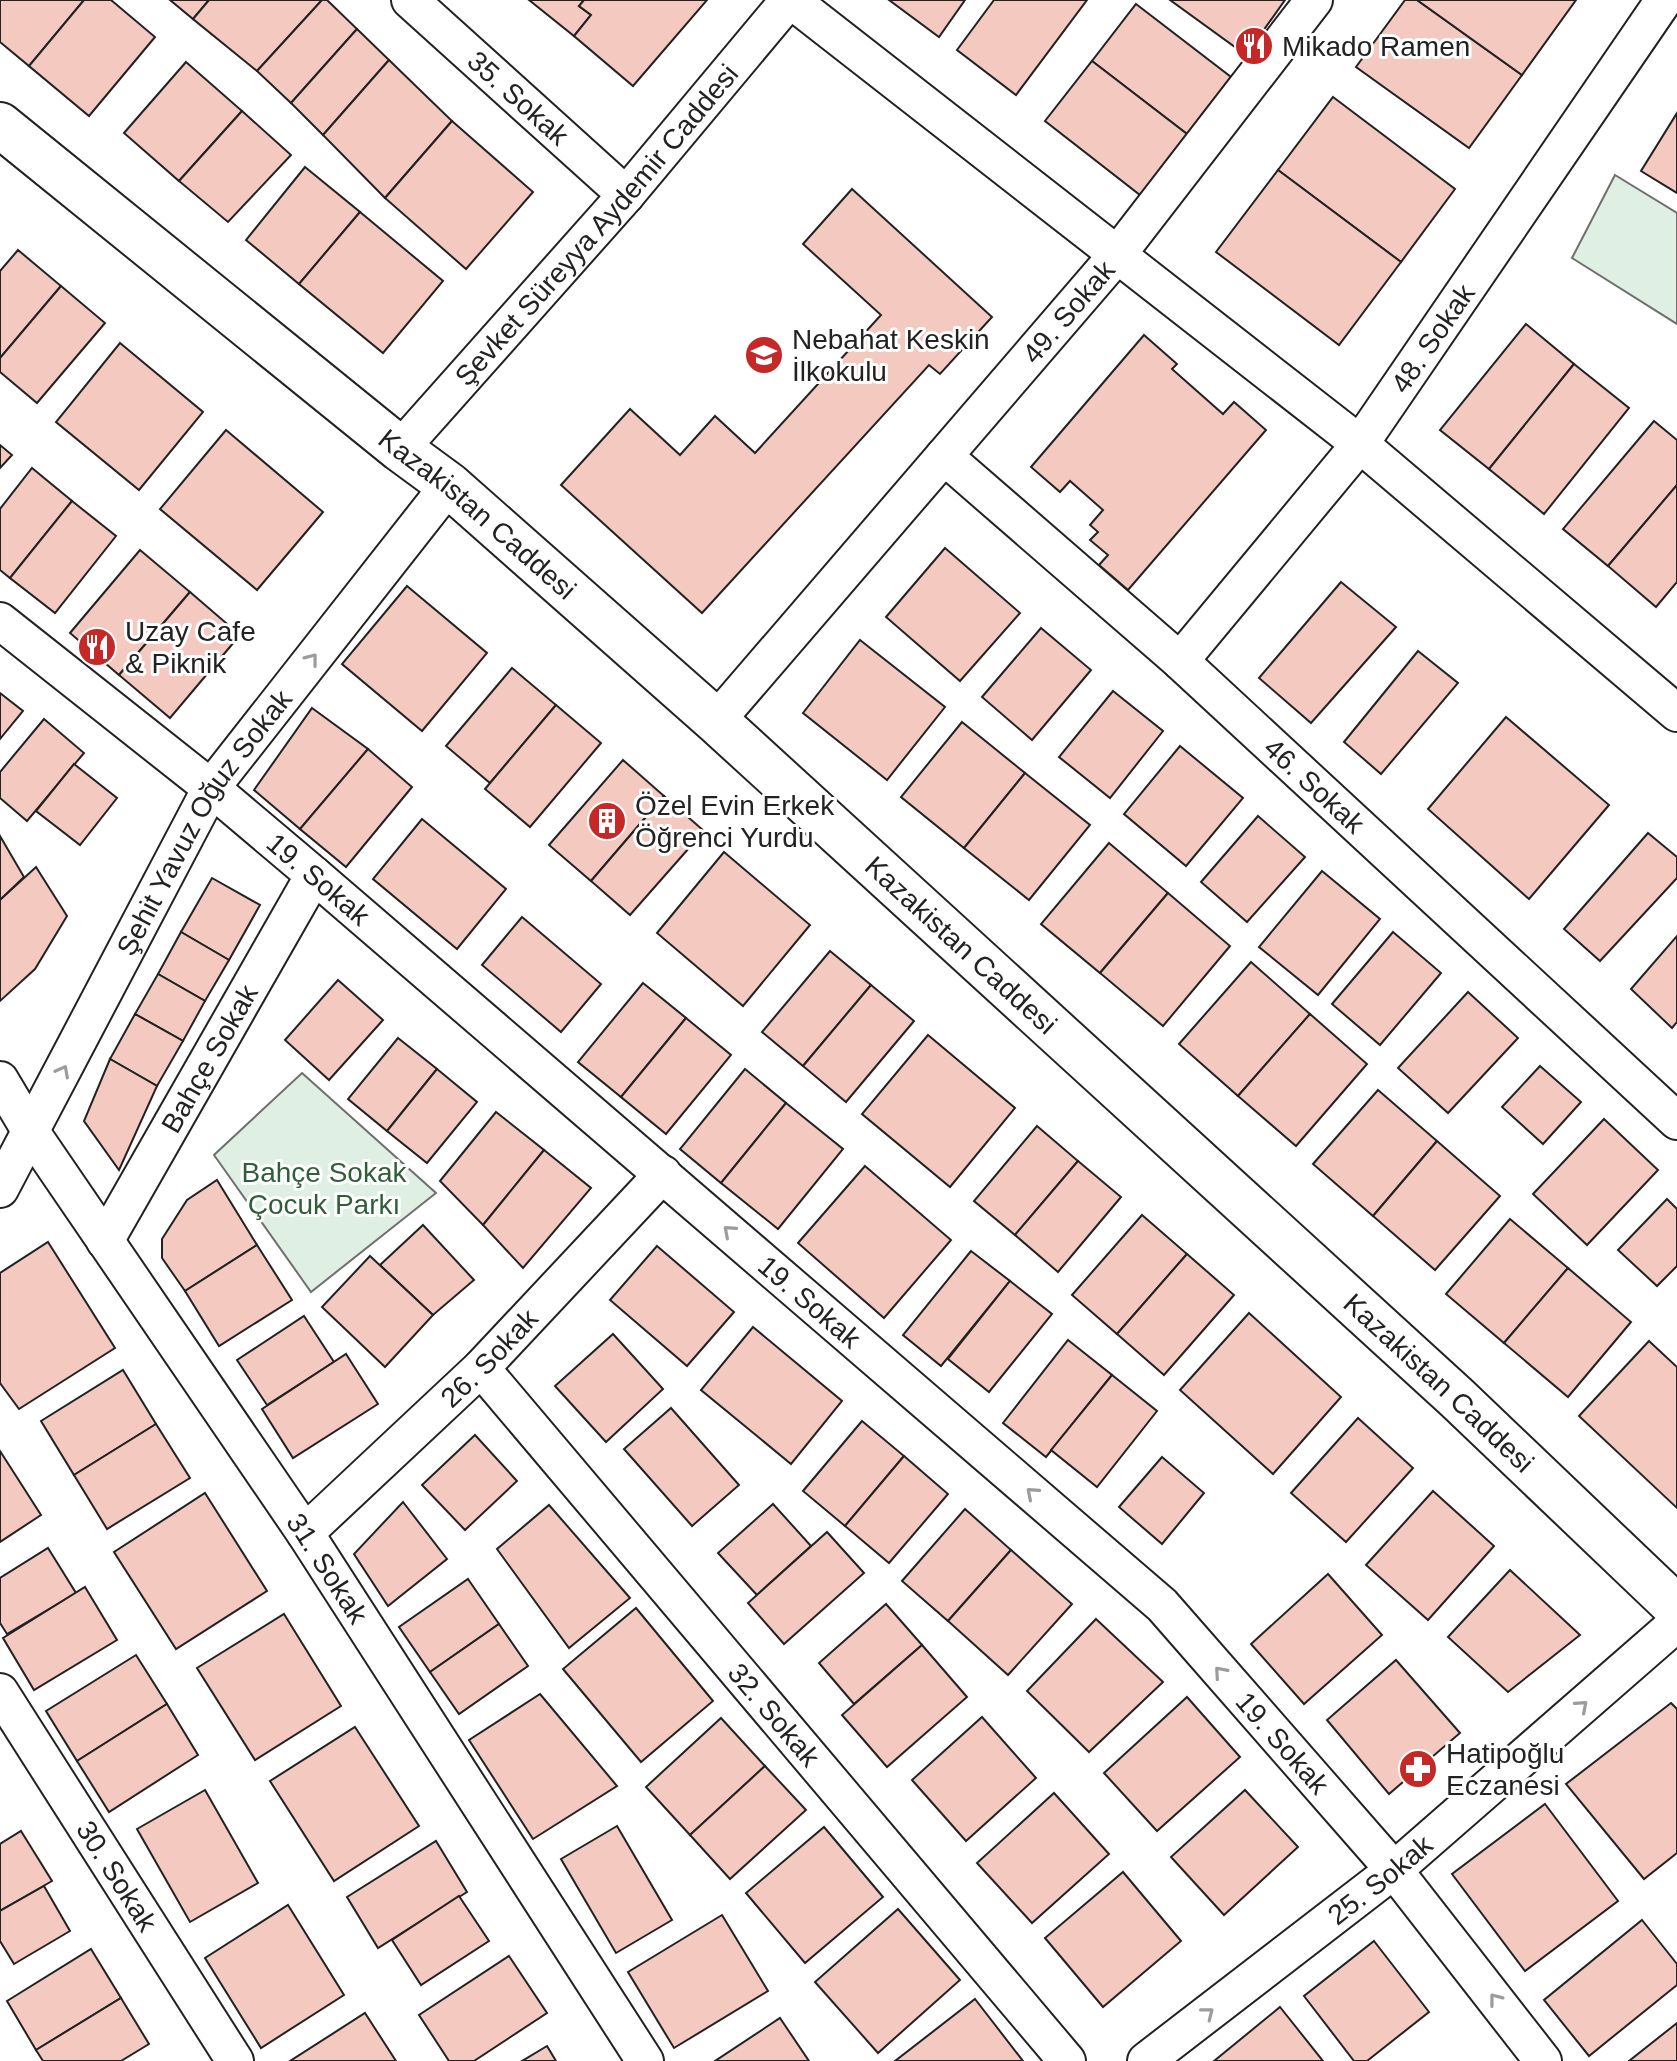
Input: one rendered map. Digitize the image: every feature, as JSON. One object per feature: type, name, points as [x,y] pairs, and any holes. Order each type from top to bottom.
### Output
[{"type":"main road","name":"Kazakistan Caddesi","points":[[0,125],[400,449],[449,485],[716,721],[1457,1398],[1677,1608]]},
{"type":"street","name":"35. Sokak","points":[[410,0],[626,195]]},
{"type":"street","name":"Şevket Süreyya Aydemir Caddesi","points":[[400,449],[626,195],[790,0]]},
{"type":"street","points":[[790,0],[1360,444],[1677,713]]},
{"type":"street","name":"49. Sokak","points":[[716,721],[1117,255],[1314,0]]},
{"type":"street","name":"48. Sokak","points":[[1180,661],[1360,444],[1664,0]]},
{"type":"street","name":"46. Sokak","points":[[944,456],[1180,661],[1677,1121]]},
{"type":"street","name":"Şehit Yavuz Oğuz Sokak","points":[[0,1189],[211,788],[449,485]]},
{"type":"street","name":"19. Sokak","points":[[0,621],[211,788],[314,875],[1162,1605],[1394,1870],[1543,2061]]},
{"type":"street","name":"Bahçe Sokak","points":[[105,1241],[314,875]]},
{"type":"street","name":"31. Sokak","points":[[0,1080],[31,1132],[305,1533],[645,2061]]},
{"type":"street","name":"26. Sokak","points":[[305,1533],[481,1368],[663,1174]]},
{"type":"street","name":"32. Sokak","points":[[481,1368],[1067,2061]]},
{"type":"street","name":"25. Sokak","points":[[1146,2061],[1394,1870],[1677,1623]]},
{"type":"street","name":"30. Sokak","points":[[0,1692],[235,2061]]},
{"type":"green space","points":[[1615,175],[1677,213],[1677,324],[1572,258]]},
{"type":"green space","name":"Bahçe Sokak Çocuk Parkı","points":[[302,1073],[436,1193],[311,1292],[214,1155]]},
{"type":"building","points":[[0,0],[84,0],[29,66],[0,42]]},
{"type":"building","points":[[84,0],[111,0],[155,37],[89,116],[29,66]]},
{"type":"building","points":[[170,0],[209,0],[193,19]]},
{"type":"building","points":[[209,0],[322,0],[257,71],[193,19]]},
{"type":"building","points":[[322,0],[327,0],[357,29],[291,103],[257,71]]},
{"type":"building","points":[[529,0],[584,0],[579,6],[591,15],[574,36]]},
{"type":"building","points":[[584,0],[707,0],[633,86],[574,36],[591,15],[579,6]]},
{"type":"building","points":[[889,0],[965,0],[939,37]]},
{"type":"building","points":[[994,0],[1087,0],[1016,95],[957,50]]},
{"type":"building","points":[[1170,0],[1285,0],[1246,55]]},
{"type":"building","points":[[1405,0],[1417,0],[1522,75],[1469,148],[1356,67]]},
{"type":"building","points":[[1417,0],[1576,0],[1522,75]]},
{"type":"building","points":[[1136,4],[1231,77],[1187,134],[1092,61]]},
{"type":"building","points":[[357,29],[389,60],[323,135],[291,103]]},
{"type":"building","points":[[389,60],[452,121],[385,198],[323,135]]},
{"type":"building","points":[[1092,61],[1187,134],[1140,195],[1045,121]]},
{"type":"building","points":[[186,62],[242,111],[179,181],[124,133]]},
{"type":"building","points":[[1333,97],[1455,189],[1401,262],[1278,170]]},
{"type":"building","points":[[242,111],[291,155],[228,222],[179,181]]},
{"type":"building","points":[[1677,113],[1677,193],[1641,171]]},
{"type":"building","points":[[452,121],[533,192],[466,269],[385,198]]},
{"type":"building","points":[[305,167],[360,212],[299,284],[246,240]]},
{"type":"building","points":[[1278,170],[1401,262],[1339,345],[1216,252]]},
{"type":"building","points":[[852,189],[992,317],[940,374],[929,365],[702,613],[561,485],[630,409],[680,455],[715,416],[755,453],[881,315],[803,244]]},
{"type":"building","points":[[360,212],[443,281],[383,353],[299,284]]},
{"type":"building","points":[[18,250],[61,286],[0,358],[0,271]]},
{"type":"building","points":[[61,286],[105,323],[37,403],[0,372],[0,358]]},
{"type":"building","points":[[1526,324],[1574,364],[1489,469],[1440,430]]},
{"type":"building","points":[[1144,335],[1177,364],[1172,369],[1223,414],[1234,402],[1266,430],[1128,590],[1099,565],[1108,555],[1090,540],[1098,532],[1090,525],[1103,510],[1070,481],[1060,492],[1031,467]]},
{"type":"building","points":[[120,343],[203,412],[139,490],[56,422]]},
{"type":"building","points":[[1574,364],[1629,408],[1544,514],[1489,469]]},
{"type":"building","points":[[1654,421],[1677,440],[1677,485],[1608,566],[1563,529]]},
{"type":"building","points":[[226,430],[323,512],[257,590],[160,509]]},
{"type":"building","points":[[0,445],[12,455],[0,468]]},
{"type":"building","points":[[32,468],[72,501],[10,578],[0,570],[0,509]]},
{"type":"building","points":[[1677,485],[1677,582],[1656,607],[1608,566]]},
{"type":"building","points":[[72,501],[116,536],[55,613],[10,578]]},
{"type":"building","points":[[945,548],[1020,613],[960,681],[886,617]]},
{"type":"building","points":[[140,550],[190,592],[119,675],[70,633]]},
{"type":"building","points":[[1341,582],[1396,627],[1311,723],[1259,678]]},
{"type":"building","points":[[407,586],[487,653],[422,731],[342,664]]},
{"type":"building","points":[[190,592],[240,635],[170,718],[119,675]]},
{"type":"building","points":[[1041,628],[1091,670],[1032,740],[982,697]]},
{"type":"building","points":[[860,640],[945,707],[887,780],[803,713]]},
{"type":"building","points":[[1418,651],[1458,683],[1381,774],[1344,742]]},
{"type":"building","points":[[512,668],[556,705],[490,783],[446,746]]},
{"type":"building","points":[[1113,691],[1163,731],[1110,798],[1059,757]]},
{"type":"building","points":[[0,693],[23,711],[0,739]]},
{"type":"building","points":[[556,705],[601,743],[530,827],[485,789]]},
{"type":"building","points":[[312,708],[368,749],[300,829],[254,790]]},
{"type":"building","points":[[1506,717],[1609,805],[1529,899],[1428,809]]},
{"type":"building","points":[[44,719],[84,753],[27,821],[0,798],[0,772]]},
{"type":"building","points":[[962,722],[1025,773],[964,848],[901,797]]},
{"type":"building","points":[[1180,746],[1243,798],[1186,866],[1124,814]]},
{"type":"building","points":[[368,749],[412,787],[346,867],[300,829]]},
{"type":"building","name":"Özel Evin Erkek Öğrenci Yurdu","points":[[623,760],[664,796],[591,881],[549,845]]},
{"type":"building","points":[[74,764],[117,798],[80,845],[36,811]]},
{"type":"building","points":[[1025,773],[1090,825],[1029,900],[964,848]]},
{"type":"building","points":[[664,796],[704,831],[630,915],[591,881]]},
{"type":"building","points":[[1258,816],[1305,857],[1247,922],[1201,882]]},
{"type":"building","points":[[422,819],[506,889],[457,949],[373,879]]},
{"type":"building","points":[[1648,833],[1677,857],[1677,878],[1600,961],[1564,929]]},
{"type":"building","points":[[0,836],[24,877],[0,900]]},
{"type":"building","points":[[1109,843],[1168,893],[1100,973],[1041,924]]},
{"type":"building","points":[[724,852],[810,925],[743,1006],[657,933]]},
{"type":"building","points":[[36,867],[67,916],[35,969],[0,1001],[0,900]]},
{"type":"building","points":[[1322,871],[1380,919],[1318,995],[1259,947]]},
{"type":"building","points":[[212,878],[260,905],[229,960],[181,932]]},
{"type":"building","points":[[1168,893],[1230,946],[1163,1026],[1100,973]]},
{"type":"building","points":[[522,917],[601,984],[561,1032],[482,965]]},
{"type":"building","points":[[181,932],[229,960],[205,1001],[158,974]]},
{"type":"building","points":[[1393,932],[1441,973],[1380,1045],[1332,1004]]},
{"type":"building","points":[[1677,936],[1677,1022],[1672,1028],[1631,989]]},
{"type":"building","points":[[830,951],[871,985],[803,1066],[762,1032]]},
{"type":"building","points":[[1251,962],[1310,1014],[1238,1096],[1179,1044]]},
{"type":"building","points":[[158,974],[205,1001],[183,1041],[135,1014]]},
{"type":"building","points":[[338,980],[383,1020],[329,1080],[285,1040]]},
{"type":"building","points":[[643,983],[686,1018],[621,1097],[578,1062]]},
{"type":"building","points":[[871,985],[914,1021],[846,1102],[803,1066]]},
{"type":"building","points":[[1468,992],[1518,1038],[1448,1113],[1398,1068]]},
{"type":"building","points":[[135,1014],[183,1041],[157,1086],[110,1059]]},
{"type":"building","points":[[1310,1014],[1367,1064],[1296,1146],[1238,1096]]},
{"type":"building","points":[[686,1018],[731,1055],[666,1134],[621,1097]]},
{"type":"building","points":[[928,1035],[1015,1108],[950,1187],[862,1114]]},
{"type":"building","points":[[398,1038],[437,1069],[387,1131],[348,1099]]},
{"type":"building","points":[[110,1059],[157,1086],[119,1170],[84,1121]]},
{"type":"building","points":[[1540,1066],[1581,1102],[1543,1144],[1502,1107]]},
{"type":"building","points":[[437,1069],[477,1102],[427,1163],[387,1131]]},
{"type":"building","points":[[745,1069],[786,1103],[721,1183],[680,1149]]},
{"type":"building","points":[[1378,1090],[1437,1141],[1373,1216],[1313,1164]]},
{"type":"building","points":[[786,1103],[843,1149],[778,1229],[721,1183]]},
{"type":"building","points":[[496,1112],[544,1150],[483,1225],[440,1181]]},
{"type":"building","points":[[1604,1119],[1658,1170],[1587,1245],[1533,1194]]},
{"type":"building","points":[[1037,1126],[1078,1161],[1015,1235],[974,1201]]},
{"type":"building","points":[[1437,1141],[1500,1196],[1435,1270],[1373,1216]]},
{"type":"building","points":[[544,1150],[591,1188],[523,1268],[483,1225]]},
{"type":"building","points":[[1078,1161],[1121,1197],[1058,1272],[1015,1235]]},
{"type":"building","points":[[865,1166],[951,1240],[884,1318],[798,1243]]},
{"type":"building","points":[[217,1180],[257,1245],[185,1291],[162,1258],[162,1239],[187,1200]]},
{"type":"building","points":[[1667,1199],[1677,1209],[1677,1266],[1657,1286],[1618,1250]]},
{"type":"building","points":[[1142,1215],[1187,1254],[1117,1334],[1072,1295]]},
{"type":"building","points":[[1510,1219],[1568,1268],[1504,1343],[1446,1294]]},
{"type":"building","points":[[423,1225],[474,1280],[433,1315],[380,1265]]},
{"type":"building","points":[[48,1242],[115,1348],[19,1409],[0,1383],[0,1273]]},
{"type":"building","points":[[257,1245],[292,1300],[219,1346],[185,1291]]},
{"type":"building","points":[[657,1246],[734,1312],[687,1366],[610,1300]]},
{"type":"building","points":[[971,1251],[1010,1281],[941,1366],[903,1335]]},
{"type":"building","points":[[1187,1254],[1234,1295],[1164,1375],[1117,1334]]},
{"type":"building","points":[[370,1256],[433,1315],[385,1367],[322,1307]]},
{"type":"building","points":[[1568,1268],[1631,1322],[1568,1397],[1504,1343]]},
{"type":"building","points":[[1010,1281],[1052,1314],[989,1392],[948,1359]]},
{"type":"building","points":[[1249,1313],[1341,1397],[1273,1474],[1180,1390]]},
{"type":"building","points":[[304,1316],[334,1362],[267,1405],[237,1360]]},
{"type":"building","points":[[753,1327],[842,1401],[791,1464],[701,1390]]},
{"type":"building","points":[[613,1334],[663,1389],[606,1442],[555,1386]]},
{"type":"building","points":[[1068,1340],[1112,1375],[1046,1457],[1003,1423]]},
{"type":"building","points":[[1649,1341],[1677,1367],[1677,1508],[1579,1416]]},
{"type":"building","points":[[346,1354],[378,1404],[293,1458],[262,1409]]},
{"type":"building","points":[[123,1370],[156,1424],[74,1475],[41,1421]]},
{"type":"building","points":[[1112,1375],[1157,1411],[1097,1487],[1051,1450]]},
{"type":"building","points":[[671,1408],[739,1485],[692,1526],[624,1449]]},
{"type":"building","points":[[1358,1418],[1413,1468],[1346,1542],[1291,1493]]},
{"type":"building","points":[[862,1421],[904,1456],[845,1526],[803,1491]]},
{"type":"building","points":[[156,1424],[190,1478],[107,1529],[74,1475]]},
{"type":"building","points":[[475,1435],[517,1481],[465,1530],[422,1485]]},
{"type":"building","points":[[0,1451],[41,1515],[0,1542]]},
{"type":"building","points":[[904,1456],[948,1494],[889,1563],[845,1526]]},
{"type":"building","points":[[1162,1457],[1204,1493],[1162,1544],[1119,1507]]},
{"type":"building","points":[[1433,1491],[1494,1546],[1428,1620],[1366,1565]]},
{"type":"building","points":[[205,1493],[267,1591],[176,1649],[114,1552]]},
{"type":"building","points":[[403,1502],[447,1559],[388,1606],[354,1554]]},
{"type":"building","points":[[773,1504],[811,1546],[757,1595],[718,1553]]},
{"type":"building","points":[[549,1505],[630,1598],[569,1648],[497,1549]]},
{"type":"building","points":[[965,1509],[1011,1550],[948,1621],[902,1581]]},
{"type":"building","points":[[827,1532],[864,1573],[784,1644],[748,1603]]},
{"type":"building","points":[[48,1548],[76,1593],[7,1634],[0,1623],[0,1578]]},
{"type":"building","points":[[1011,1550],[1072,1604],[1008,1675],[948,1621]]},
{"type":"building","points":[[1510,1570],[1580,1635],[1508,1692],[1448,1637]]},
{"type":"building","points":[[1328,1574],[1382,1635],[1304,1704],[1251,1644]]},
{"type":"building","points":[[468,1579],[499,1624],[430,1672],[399,1627]]},
{"type":"building","points":[[85,1587],[117,1640],[34,1690],[3,1638]]},
{"type":"building","points":[[886,1604],[922,1645],[854,1704],[819,1663]]},
{"type":"building","points":[[636,1608],[713,1701],[641,1762],[563,1669]]},
{"type":"building","points":[[284,1614],[341,1706],[255,1760],[197,1668]]},
{"type":"building","points":[[1096,1619],[1163,1682],[1089,1752],[1027,1691]]},
{"type":"building","points":[[499,1624],[528,1666],[459,1714],[430,1672]]},
{"type":"building","points":[[922,1645],[967,1697],[887,1767],[842,1715]]},
{"type":"building","points":[[136,1655],[167,1704],[77,1761],[46,1711]]},
{"type":"building","points":[[1396,1660],[1460,1733],[1389,1794],[1327,1720]]},
{"type":"building","points":[[540,1694],[617,1786],[533,1839],[469,1740]]},
{"type":"building","points":[[1187,1697],[1240,1757],[1157,1831],[1104,1773]]},
{"type":"building","points":[[1671,1703],[1677,1709],[1677,1853],[1644,1879],[1566,1784]]},
{"type":"building","points":[[167,1704],[198,1755],[109,1812],[77,1761]]},
{"type":"building","points":[[982,1717],[1036,1778],[966,1841],[912,1780]]},
{"type":"building","points":[[721,1718],[765,1766],[690,1835],[646,1787]]},
{"type":"building","points":[[355,1727],[419,1826],[334,1881],[270,1781]]},
{"type":"building","points":[[765,1766],[806,1810],[730,1879],[690,1835]]},
{"type":"building","points":[[205,1790],[258,1883],[190,1922],[137,1829]]},
{"type":"building","points":[[1245,1790],[1298,1847],[1224,1915],[1171,1857]]},
{"type":"building","points":[[1054,1793],[1109,1854],[1032,1923],[977,1863]]},
{"type":"building","points":[[1545,1804],[1618,1901],[1525,1971],[1452,1874]]},
{"type":"building","points":[[617,1826],[672,1920],[616,1953],[561,1859]]},
{"type":"building","points":[[824,1827],[883,1897],[805,1963],[746,1893]]},
{"type":"building","points":[[21,1831],[52,1881],[0,1911],[0,1844]]},
{"type":"building","points":[[436,1841],[467,1892],[378,1948],[347,1897]]},
{"type":"building","points":[[1123,1872],[1181,1941],[1103,2007],[1045,1938]]},
{"type":"building","points":[[44,1886],[70,1931],[14,1964],[0,1941],[0,1911]]},
{"type":"building","points":[[459,1896],[489,1941],[421,1985],[392,1940]]},
{"type":"building","points":[[288,1905],[344,1995],[261,2048],[205,1958]]},
{"type":"building","points":[[898,1909],[960,1980],[878,2053],[815,1982]]},
{"type":"building","points":[[722,1915],[768,1991],[674,2048],[628,1972]]},
{"type":"building","points":[[1642,1920],[1677,1964],[1677,1985],[1589,2056],[1544,2000]]},
{"type":"building","points":[[1374,1941],[1429,2012],[1367,2061],[1354,2061],[1304,1996]]},
{"type":"building","points":[[91,1949],[121,1998],[36,2050],[7,2001]]},
{"type":"building","points":[[509,1956],[547,2013],[474,2061],[449,2061],[419,2015]]},
{"type":"building","points":[[121,1998],[149,2044],[121,2061],[43,2061],[36,2050]]},
{"type":"building","points":[[975,1999],[1023,2061],[895,2061]]},
{"type":"building","points":[[1280,2007],[1323,2061],[1214,2061]]},
{"type":"building","points":[[365,2013],[396,2061],[290,2061]]},
{"type":"building","points":[[780,2018],[809,2061],[715,2061]]},
{"type":"building","points":[[1677,2023],[1677,2061],[1629,2061]]},
{"type":"building","points":[[547,2046],[556,2061],[522,2061]]},
{"type":"place","name":"Mikado Ramen","points":[[1254,46]]},
{"type":"place","name":"Nebahat Keskin İlkokulu","points":[[764,355]]},
{"type":"place","name":"Uzay Cafe & Piknik","points":[[97,647]]},
{"type":"place","name":"Özel Evin Erkek Öğrenci Yurdu","points":[[607,821]]},
{"type":"place","name":"Hatipoğlu Eczanesi","points":[[1418,1769]]}]
